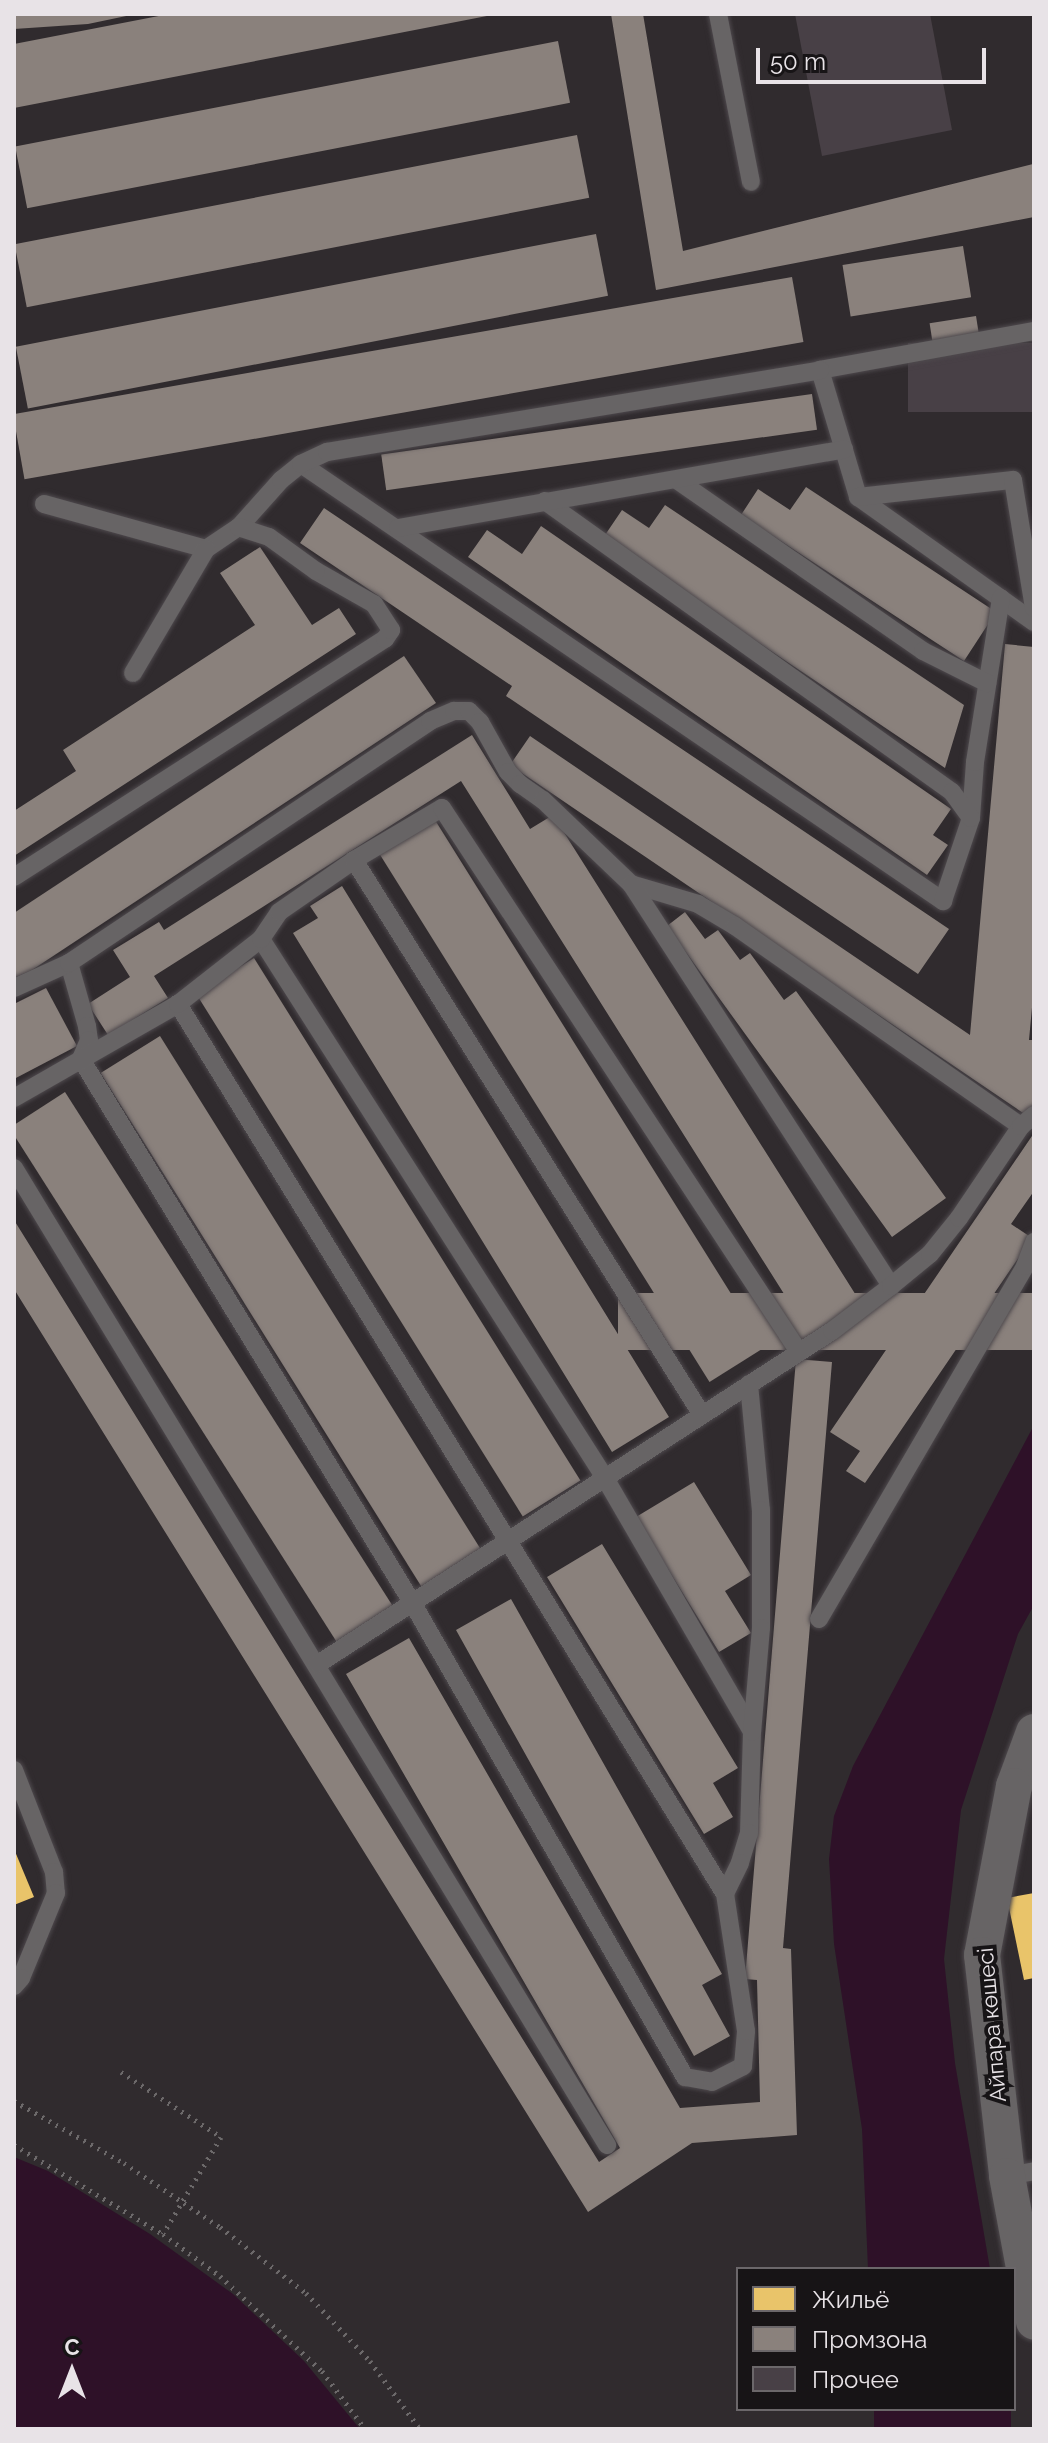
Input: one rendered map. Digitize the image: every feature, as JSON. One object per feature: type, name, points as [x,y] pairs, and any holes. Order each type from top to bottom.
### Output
[{"type":"street","name":"Айпара көшесі","points":[[1034,1732],[1014,1786],[1021,1809],[982,1955],[1020,2173],[1034,2322]]},
{"type":"lane","points":[[718,14],[751,182]]},
{"type":"lane","points":[[133,673],[206,549],[239,527],[281,480],[301,464],[327,452],[1034,331]]},
{"type":"lane","points":[[820,370],[858,497],[1034,622]]},
{"type":"lane","points":[[398,528],[844,449]]},
{"type":"lane","points":[[301,464],[943,901],[971,818],[975,762],[1001,598]]},
{"type":"lane","points":[[677,480],[923,651],[987,683]]},
{"type":"lane","points":[[858,497],[1013,480],[1034,608]]},
{"type":"lane","points":[[545,501],[952,792],[971,818]]},
{"type":"lane","points":[[44,504],[206,549]]},
{"type":"lane","points":[[14,877],[385,639],[391,630],[374,604],[316,571],[269,537],[239,527]]},
{"type":"lane","points":[[14,988],[69,963],[430,721],[454,711],[469,711],[480,722],[508,772],[543,800],[631,884],[891,1286]]},
{"type":"lane","points":[[14,1098],[178,1004],[261,939],[279,912],[354,860],[442,808],[799,1352]]},
{"type":"lane","points":[[354,860],[702,1415]]},
{"type":"lane","points":[[318,1664],[799,1352],[891,1286],[930,1254],[1027,1120],[735,926],[698,904],[631,884]]},
{"type":"lane","points":[[261,939],[605,1478],[752,1732]]},
{"type":"lane","points":[[69,963],[89,1040],[81,1059]]},
{"type":"lane","points":[[81,1059],[413,1604],[685,2077],[696,2082],[712,2082],[743,2066],[746,2031],[725,1894],[178,1004]]},
{"type":"lane","points":[[14,1168],[318,1664],[607,2145]]},
{"type":"lane","points":[[819,1619],[1025,1266],[1034,1242]]},
{"type":"lane","points":[[725,1894],[740,1863],[749,1833],[752,1732],[761,1628],[761,1510],[749,1384]]},
{"type":"lane","points":[[14,1770],[54,1872],[56,1893],[21,1978],[14,1986]]},
{"type":"path","points":[[121,2072],[221,2137],[163,2234]]},
{"type":"path","points":[[14,2101],[124,2163],[184,2202],[306,2293],[370,2361],[420,2429]]},
{"type":"path","points":[[14,2145],[163,2234],[220,2276],[271,2320],[322,2371],[365,2429]]},
{"type":"shaded area","points":[[1034,1425],[1034,1605],[1018,1634],[961,1810],[944,1959],[955,2063],[990,2267],[868,2267],[862,2129],[834,1944],[829,1859],[834,1816],[853,1766]]},
{"type":"shaded area","points":[[14,2157],[48,2171],[150,2234],[233,2294],[304,2361],[360,2429],[14,2429]]},
{"type":"shaded area","points":[[874,2411],[1011,2411],[1011,2429],[874,2429]]},
{"type":"building: Жильё","points":[[14,1849],[34,1897],[14,1905]]},
{"type":"building: Жильё","points":[[1034,1893],[1034,1978],[1024,1980],[1007,1898]]},
{"type":"building: Промзона","points":[[14,14],[131,15],[88,24],[14,29]]},
{"type":"building: Промзона","points":[[169,14],[492,15],[14,108],[14,44]]},
{"type":"building: Промзона","points":[[611,14],[643,14],[683,251],[1033,164],[1034,217],[656,290]]},
{"type":"building: Промзона","points":[[558,41],[570,103],[27,208],[15,147]]},
{"type":"building: Промзона","points":[[577,135],[589,198],[27,307],[15,244]]},
{"type":"building: Промзона","points":[[596,234],[608,296],[28,409],[16,347]]},
{"type":"building: Промзона","points":[[963,246],[971,297],[851,316],[843,265]]},
{"type":"building: Промзона","points":[[792,277],[803,342],[24,479],[14,414]]},
{"type":"building: Промзона","points":[[976,316],[979,334],[932,341],[930,323]]},
{"type":"building: Промзона","points":[[812,394],[817,430],[386,490],[381,455]]},
{"type":"building: Промзона","points":[[806,487],[996,612],[964,661],[741,515],[758,489],[790,510]]},
{"type":"building: Промзона","points":[[665,505],[964,705],[945,768],[603,538],[622,510],[649,528]]},
{"type":"building: Промзона","points":[[324,508],[949,929],[918,974],[506,696],[512,686],[300,543]]},
{"type":"building: Промзона","points":[[541,526],[951,809],[933,835],[948,845],[927,875],[468,557],[487,530],[522,554]]},
{"type":"building: Промзона","points":[[260,547],[312,625],[339,608],[356,634],[14,856],[14,811],[76,771],[63,750],[255,625],[220,573]]},
{"type":"building: Промзона","points":[[1005,644],[1034,647],[1034,986],[1029,1040],[1034,1040],[1034,1104],[1026,1115],[510,765],[530,736],[970,1035]]},
{"type":"building: Промзона","points":[[404,656],[436,703],[32,970],[14,978],[14,913]]},
{"type":"building: Промзона","points":[[472,735],[530,829],[553,815],[859,1300],[808,1332],[461,781],[154,976],[168,998],[108,1035],[88,1004],[130,977],[113,950],[159,922],[164,930]]},
{"type":"building: Промзона","points":[[435,820],[765,1347],[709,1382],[380,854]]},
{"type":"building: Промзона","points":[[342,886],[669,1417],[612,1452],[293,933],[318,918],[310,906]]},
{"type":"building: Промзона","points":[[685,912],[705,939],[718,930],[740,960],[750,953],[784,1000],[796,991],[946,1198],[892,1237],[667,926]]},
{"type":"building: Промзона","points":[[254,958],[580,1480],[523,1516],[196,994]]},
{"type":"building: Промзона","points":[[46,988],[77,1046],[14,1079],[14,1004]]},
{"type":"building: Промзона","points":[[160,1036],[483,1553],[424,1590],[101,1073]]},
{"type":"building: Промзона","points":[[65,1092],[394,1608],[338,1644],[14,1135],[14,1125]]},
{"type":"building: Промзона","points":[[1034,1133],[1034,1191],[1011,1224],[1032,1238],[865,1483],[846,1471],[860,1451],[830,1432]]},
{"type":"building: Промзона","points":[[14,1220],[599,2162],[620,2148],[346,1674],[409,1638],[680,2108],[760,2102],[757,1980],[745,1979],[796,1359],[832,1362],[783,1948],[791,1949],[797,2135],[692,2143],[588,2212],[14,1289]]},
{"type":"building: Промзона","points":[[618,1293],[1034,1293],[1034,1350],[618,1350]]},
{"type":"building: Промзона","points":[[694,1482],[751,1575],[725,1591],[751,1633],[719,1652],[636,1517]]},
{"type":"building: Промзона","points":[[602,1544],[738,1768],[713,1783],[733,1817],[704,1834],[547,1577]]},
{"type":"building: Промзона","points":[[511,1599],[722,1974],[702,1985],[730,2036],[694,2056],[456,1630]]},
{"type":"building: Прочее","points":[[795,14],[930,14],[952,130],[822,156]]},
{"type":"building: Прочее","points":[[908,343],[1034,343],[1034,412],[908,412]]}]
